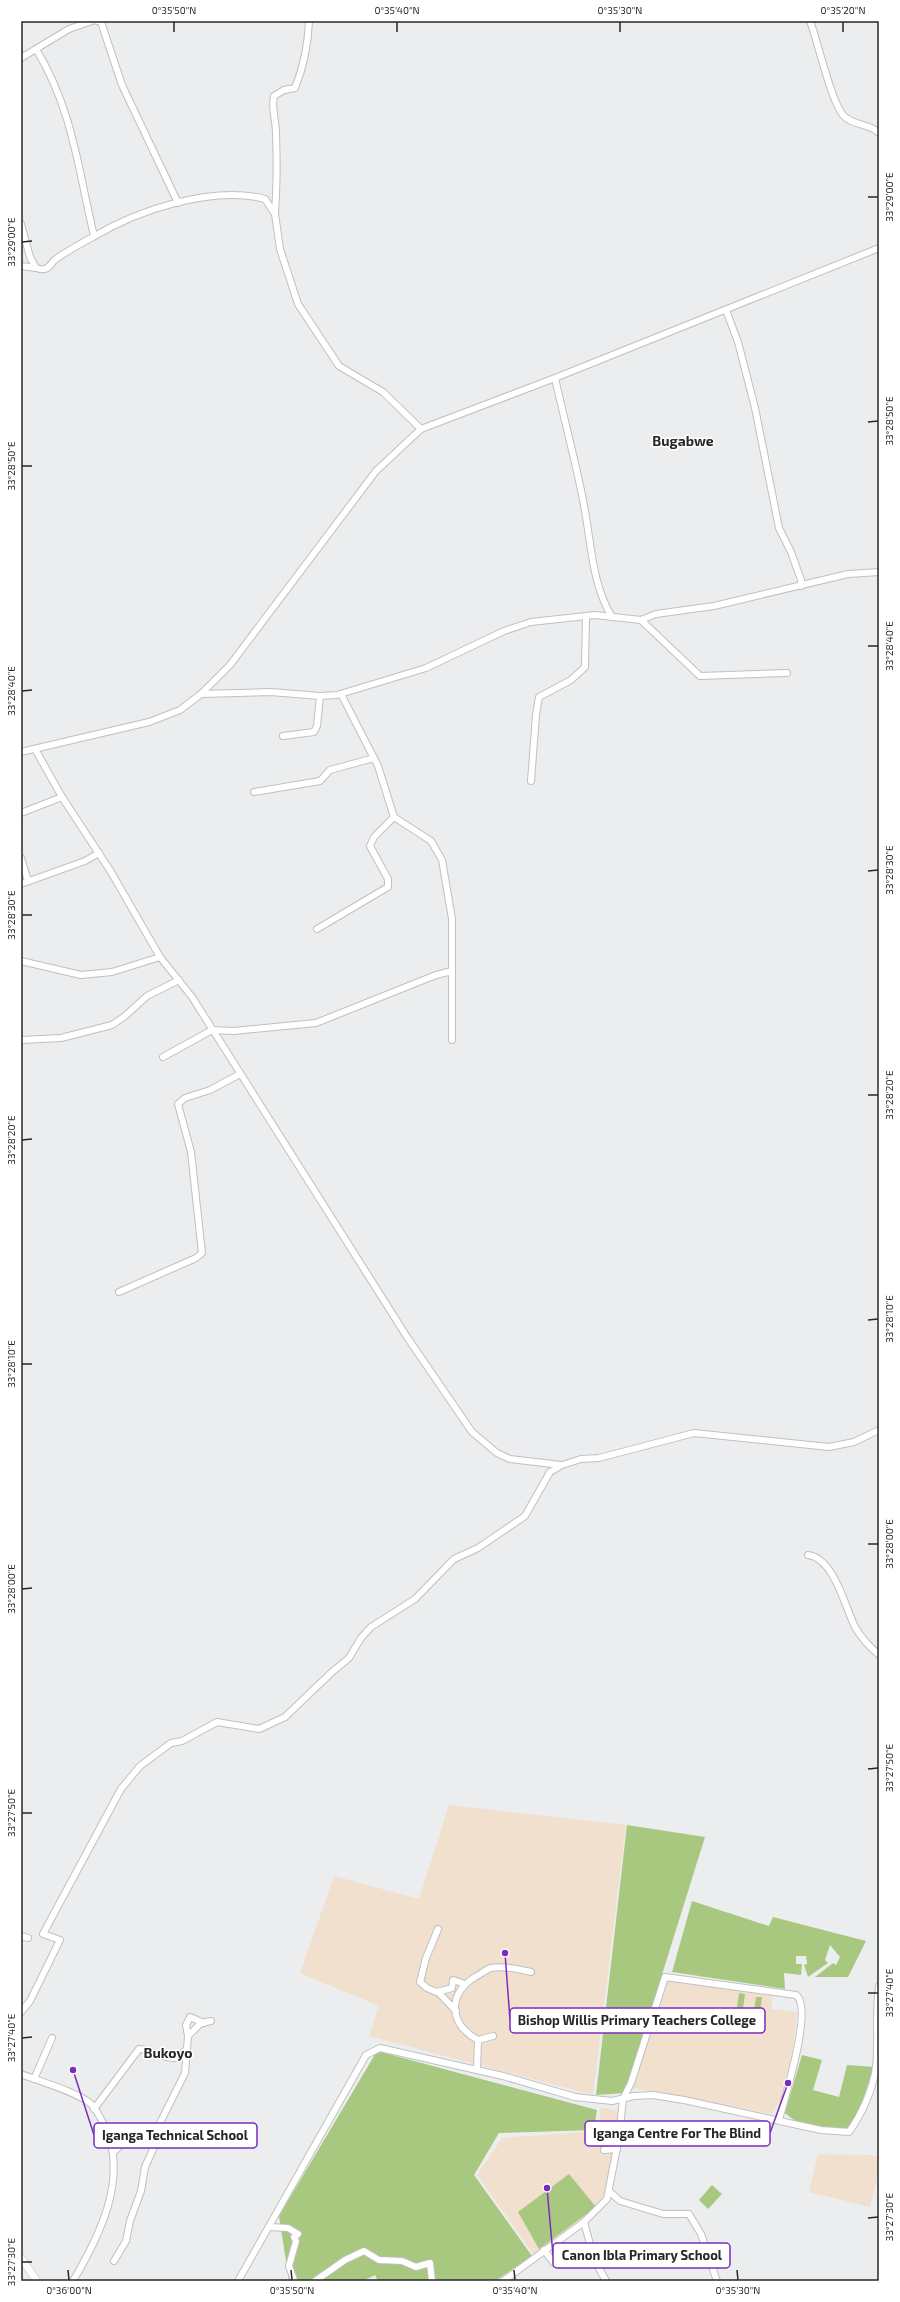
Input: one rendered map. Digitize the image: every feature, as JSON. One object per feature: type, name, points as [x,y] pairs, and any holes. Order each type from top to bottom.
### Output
[{"type":"main road","points":[[21,2258],[37,2281]]},
{"type":"street","points":[[21,58],[69,30],[92,21]]},
{"type":"street","points":[[97,21],[101,22],[106,31],[111,54],[122,85],[150,141],[178,204]]},
{"type":"street","points":[[309,21],[308,42],[302,71],[295,88],[284,90],[274,96],[273,101],[276,131],[277,188],[275,214],[280,249],[298,304],[339,366],[382,392],[421,429]]},
{"type":"street","points":[[810,21],[835,100],[844,116],[852,121],[876,129],[879,133]]},
{"type":"street","points":[[36,48],[49,69],[74,139],[94,236]]},
{"type":"street","points":[[21,266],[41,270],[50,267],[54,260],[94,236],[138,215],[212,196],[255,196],[269,202],[275,214]]},
{"type":"street","points":[[21,224],[30,257],[36,268]]},
{"type":"street","points":[[21,752],[149,722],[180,710],[201,694],[230,665],[376,471],[421,429],[555,378],[879,248]]},
{"type":"street","points":[[726,310],[738,342],[755,408],[779,528],[791,552],[801,580],[801,586]]},
{"type":"street","points":[[555,378],[583,498],[596,575],[605,605],[612,617]]},
{"type":"street","points":[[201,694],[271,692],[320,696],[341,694],[426,668],[516,626],[586,616],[641,620],[656,614],[714,606],[865,571],[879,572]]},
{"type":"street","points":[[531,781],[536,715],[539,697],[571,680],[585,667],[586,616]]},
{"type":"street","points":[[641,620],[700,676],[787,673]]},
{"type":"street","points":[[341,694],[374,758],[394,817],[430,841],[442,860],[452,919],[452,1040]]},
{"type":"street","points":[[283,736],[314,732],[317,726],[320,696]]},
{"type":"street","points":[[35,749],[62,797],[99,853],[160,958],[192,997],[407,1337],[472,1432],[492,1450],[510,1459],[562,1465]]},
{"type":"street","points":[[254,792],[320,781],[330,770],[374,758]]},
{"type":"street","points":[[21,814],[62,797]]},
{"type":"street","points":[[317,928],[388,887],[388,879],[370,846],[374,837],[394,817]]},
{"type":"street","points":[[21,884],[85,861],[99,853]]},
{"type":"street","points":[[21,858],[28,881]]},
{"type":"street","points":[[21,961],[81,975],[112,972],[160,958]]},
{"type":"street","points":[[163,1057],[212,1030],[234,1032],[316,1023],[436,975],[452,971]]},
{"type":"street","points":[[21,1040],[61,1038],[112,1025],[125,1016],[147,996],[179,980]]},
{"type":"street","points":[[119,1292],[190,1261],[202,1253],[191,1152],[178,1104],[185,1098],[210,1090],[240,1074]]},
{"type":"street","points":[[21,2012],[30,2001],[60,1940],[43,1934],[121,1789],[140,1766],[172,1744],[182,1741],[217,1722],[259,1729],[285,1717],[332,1672],[349,1658],[361,1638],[371,1627],[415,1599],[454,1559],[478,1548],[525,1516],[550,1472],[562,1465],[581,1459],[599,1458],[694,1433],[829,1447],[854,1442],[879,1430]]},
{"type":"street","points":[[808,1555],[813,1556],[821,1562],[836,1580],[856,1628],[879,1655]]},
{"type":"street","points":[[438,1929],[426,1958],[420,1982],[427,1988],[437,1992],[456,2011]]},
{"type":"street","points":[[21,1936],[28,1938]]},
{"type":"street","points":[[493,2036],[478,2040],[469,2035],[458,2021],[456,2011],[456,1995],[465,1984],[490,1968],[512,1968],[531,1972]]},
{"type":"street","points":[[507,2280],[544,2250],[584,2222],[607,2199],[610,2192],[617,2149],[623,2100],[631,2083],[665,1976],[796,1995],[802,2000],[798,2042],[779,2120]]},
{"type":"street","points":[[437,1992],[452,1988],[453,1980],[465,1984]]},
{"type":"street","points":[[238,2281],[366,2055],[380,2048],[503,2076],[575,2097],[601,2101],[653,2096],[684,2100],[821,2130],[849,2132],[858,2120],[877,2066],[876,2009],[879,1986]]},
{"type":"street","points":[[114,2261],[126,2241],[130,2221],[141,2191],[145,2167],[159,2136],[158,2127],[186,2073],[186,2050],[188,2036],[186,2024],[190,2017],[204,2022]]},
{"type":"street","points":[[188,2036],[192,2030],[204,2022],[211,2021]]},
{"type":"street","points":[[34,2079],[52,2038]]},
{"type":"street","points":[[476,2070],[478,2040]]},
{"type":"street","points":[[94,2109],[138,2049],[145,2050],[166,2059],[176,2058],[186,2050]]},
{"type":"street","points":[[21,2074],[73,2094],[90,2104],[110,2138],[113,2153],[114,2187],[94,2245],[73,2281]]},
{"type":"street","points":[[113,2153],[135,2132],[158,2127]]},
{"type":"street","points":[[604,2150],[617,2149]]},
{"type":"street","points":[[610,2192],[620,2201],[663,2214],[689,2214],[701,2234],[717,2281]]},
{"type":"street","points":[[584,2222],[594,2259],[606,2281]]},
{"type":"street","points":[[269,2227],[292,2229],[298,2234],[294,2237],[296,2241],[289,2266],[295,2281]]},
{"type":"street","points":[[544,2250],[554,2263]]},
{"type":"street","points":[[315,2281],[345,2260],[364,2252],[379,2260],[402,2261],[416,2267],[430,2263],[432,2281]]},
{"type":"shaded area","points":[[449,1805],[626,1825],[593,2095],[369,2036],[379,2006],[300,1973],[334,1876],[419,1899]]},
{"type":"shaded area","points":[[666,1981],[773,1996],[771,2009],[797,2012],[792,2055],[781,2098],[773,2114],[633,2088]]},
{"type":"shaded area","points":[[601,2108],[619,2110],[611,2178],[606,2197],[599,2207],[534,2255],[477,2175],[502,2138],[597,2131]]},
{"type":"shaded area","points":[[818,2154],[870,2155],[879,2157],[879,2170],[870,2207],[809,2192]]},
{"type":"green space","points":[[627,1825],[705,1837],[625,2093],[596,2095]]},
{"type":"green space","points":[[692,1901],[769,1926],[773,1917],[866,1941],[848,1977],[815,1977],[833,1963],[836,1965],[840,1957],[830,1945],[825,1960],[828,1963],[808,1977],[804,1965],[807,1964],[806,1956],[796,1956],[796,1964],[802,1964],[801,1975],[784,1973],[785,1989],[672,1972]]},
{"type":"green space","points":[[739,1993],[745,1994],[741,2023],[735,2022]]},
{"type":"green space","points":[[756,1997],[762,1997],[758,2026],[752,2025]]},
{"type":"green space","points":[[377,2051],[597,2110],[594,2130],[499,2133],[474,2175],[532,2256],[495,2281],[378,2281],[375,2275],[363,2281],[289,2281],[279,2216]]},
{"type":"green space","points":[[802,2055],[822,2060],[813,2090],[839,2097],[847,2065],[874,2067],[856,2120],[848,2130],[807,2125],[785,2113]]},
{"type":"green space","points":[[569,2174],[596,2207],[539,2249],[518,2212]]},
{"type":"green space","points":[[712,2185],[722,2194],[708,2209],[699,2200]]},
{"type":"place","name":"Bishop Willis Primary Teachers College","points":[[505,1953]]},
{"type":"place","name":"Iganga Technical School","points":[[73,2070]]},
{"type":"place","name":"Iganga Centre For The Blind","points":[[788,2083]]},
{"type":"place","name":"Canon Ibla Primary School","points":[[547,2188]]},
{"type":"district","name":"Bugabwe","points":[[683,440]]},
{"type":"district","name":"Bukoyo","points":[[168,2052]]}]
